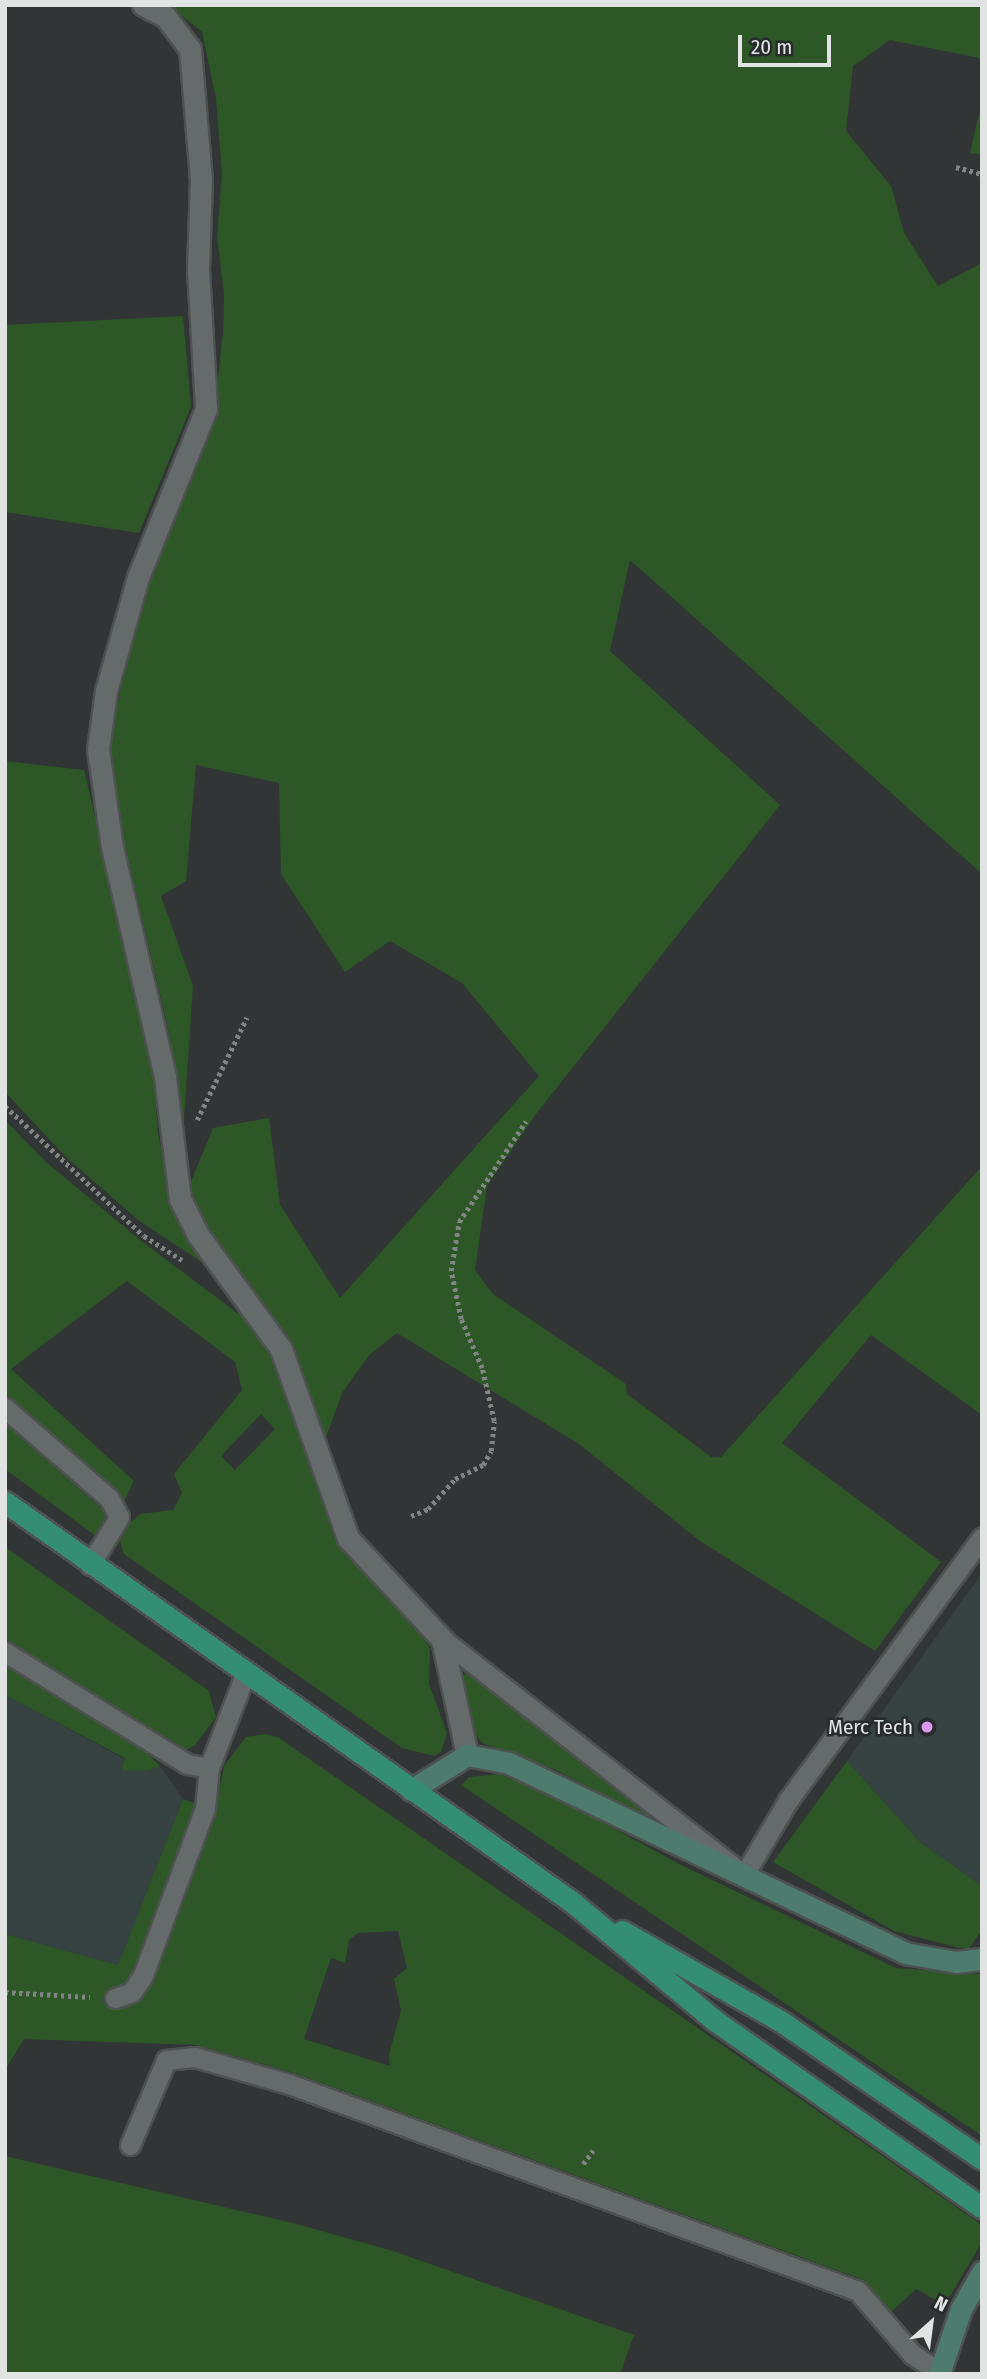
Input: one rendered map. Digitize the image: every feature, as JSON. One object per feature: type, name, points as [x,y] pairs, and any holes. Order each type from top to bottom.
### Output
[{"type":"main road","points":[[5,1502],[90,1565],[572,1902],[782,2022],[982,2159]]},
{"type":"main road","points":[[572,1902],[714,2021],[982,2208]]},
{"type":"street","points":[[143,5],[166,16],[190,49],[201,179],[198,269],[206,409],[119,635],[98,750],[112,847],[165,1077],[180,1199],[198,1235],[281,1349],[348,1538],[442,1639],[467,1755]]},
{"type":"street","points":[[411,1790],[467,1755],[509,1763],[548,1778],[905,1953],[956,1962],[982,1959]]},
{"type":"street","points":[[939,2373],[961,2309],[982,2273]]},
{"type":"lane","points":[[5,1408],[109,1498],[119,1517],[90,1565]]},
{"type":"lane","points":[[442,1639],[744,1875],[789,1799],[982,1537]]},
{"type":"lane","points":[[5,1651],[187,1764],[209,1768]]},
{"type":"lane","points":[[115,1998],[132,1992],[143,1975],[205,1808],[209,1768],[246,1672]]},
{"type":"lane","points":[[130,2145],[166,2060],[195,2057],[289,2084],[858,2291],[912,2354],[939,2373]]},
{"type":"path","points":[[956,167],[982,174]]},
{"type":"path","points":[[176,1165],[247,1017]]},
{"type":"path","points":[[5,1106],[144,1236],[188,1263]]},
{"type":"path","points":[[411,1516],[428,1509],[455,1479],[483,1465],[491,1451],[494,1421],[482,1368],[461,1319],[451,1271],[459,1222],[526,1121]]},
{"type":"path","points":[[5,1992],[115,1998]]},
{"type":"path","points":[[583,2164],[593,2150]]},
{"type":"shaded area","points":[[982,1573],[982,1886],[920,1842],[847,1761]]},
{"type":"shaded area","points":[[5,1695],[125,1759],[121,1769],[145,1771],[160,1766],[183,1799],[118,1965],[5,1934]]},
{"type":"green space","points":[[169,5],[982,5],[982,63],[979,58],[890,40],[853,66],[846,131],[891,186],[904,233],[938,286],[982,263],[982,874],[630,560],[610,651],[780,805],[536,1114],[487,1186],[475,1270],[493,1294],[626,1384],[627,1394],[711,1457],[721,1457],[982,1166],[982,1415],[871,1335],[782,1443],[941,1562],[875,1651],[700,1541],[579,1444],[397,1333],[369,1355],[342,1393],[325,1440],[292,1347],[200,1216],[190,1184],[213,1128],[269,1118],[280,1205],[340,1298],[539,1076],[462,983],[390,941],[345,972],[281,874],[279,783],[196,765],[186,881],[161,896],[193,986],[183,1133],[168,1028],[106,764],[137,606],[214,417],[223,332],[224,294],[217,237],[222,174],[216,98],[202,32]]},
{"type":"green space","points":[[982,101],[982,155],[970,153]]},
{"type":"green space","points":[[183,316],[191,407],[139,533],[5,512],[5,325]]},
{"type":"green space","points":[[5,761],[84,770],[153,1063],[158,1133],[173,1211],[206,1265],[138,1220],[66,1157],[5,1092]]},
{"type":"green space","points":[[5,1120],[47,1163],[140,1240],[244,1318],[264,1345],[278,1371],[334,1537],[363,1574],[405,1613],[430,1648],[429,1684],[447,1733],[441,1752],[434,1756],[402,1748],[124,1554],[120,1541],[131,1522],[140,1514],[173,1510],[182,1493],[174,1474],[242,1390],[235,1362],[127,1281],[11,1369],[134,1481],[123,1503],[5,1400]],"holes":[[[261,1414],[275,1429],[235,1470],[221,1456]]]},
{"type":"green space","points":[[5,1424],[102,1509],[106,1516],[97,1537],[5,1469]]},
{"type":"green space","points":[[5,1547],[209,1691],[216,1717],[195,1745],[185,1751],[5,1644]]},
{"type":"green space","points":[[5,1662],[148,1754],[160,1766],[145,1771],[121,1770],[125,1758],[5,1695]]},
{"type":"green space","points":[[469,1672],[676,1833],[556,1770],[482,1743],[467,1723],[458,1678]]},
{"type":"green space","points":[[266,1734],[279,1738],[982,2225],[982,2242],[950,2296],[938,2301],[916,2289],[891,2312],[864,2280],[291,2072],[196,2045],[24,2039],[5,2070],[5,1934],[118,1965],[183,1799],[215,1811],[224,1766],[246,1737]],"holes":[[[398,1931],[407,1968],[394,1979],[401,2010],[389,2055],[390,2066],[304,2039],[331,1958],[345,1963],[349,1940],[358,1933]]]},
{"type":"green space","points":[[847,1761],[920,1842],[982,1886],[982,1930],[968,1950],[894,1931],[773,1862]]},
{"type":"green space","points":[[499,1774],[556,1797],[679,1864],[896,1968],[982,1974],[982,2136],[461,1785],[469,1777]]},
{"type":"green space","points":[[5,2156],[293,2223],[393,2251],[634,2335],[620,2374],[5,2374]]},
{"type":"place","name":"Merc Tech","points":[[927,1727]]}]
